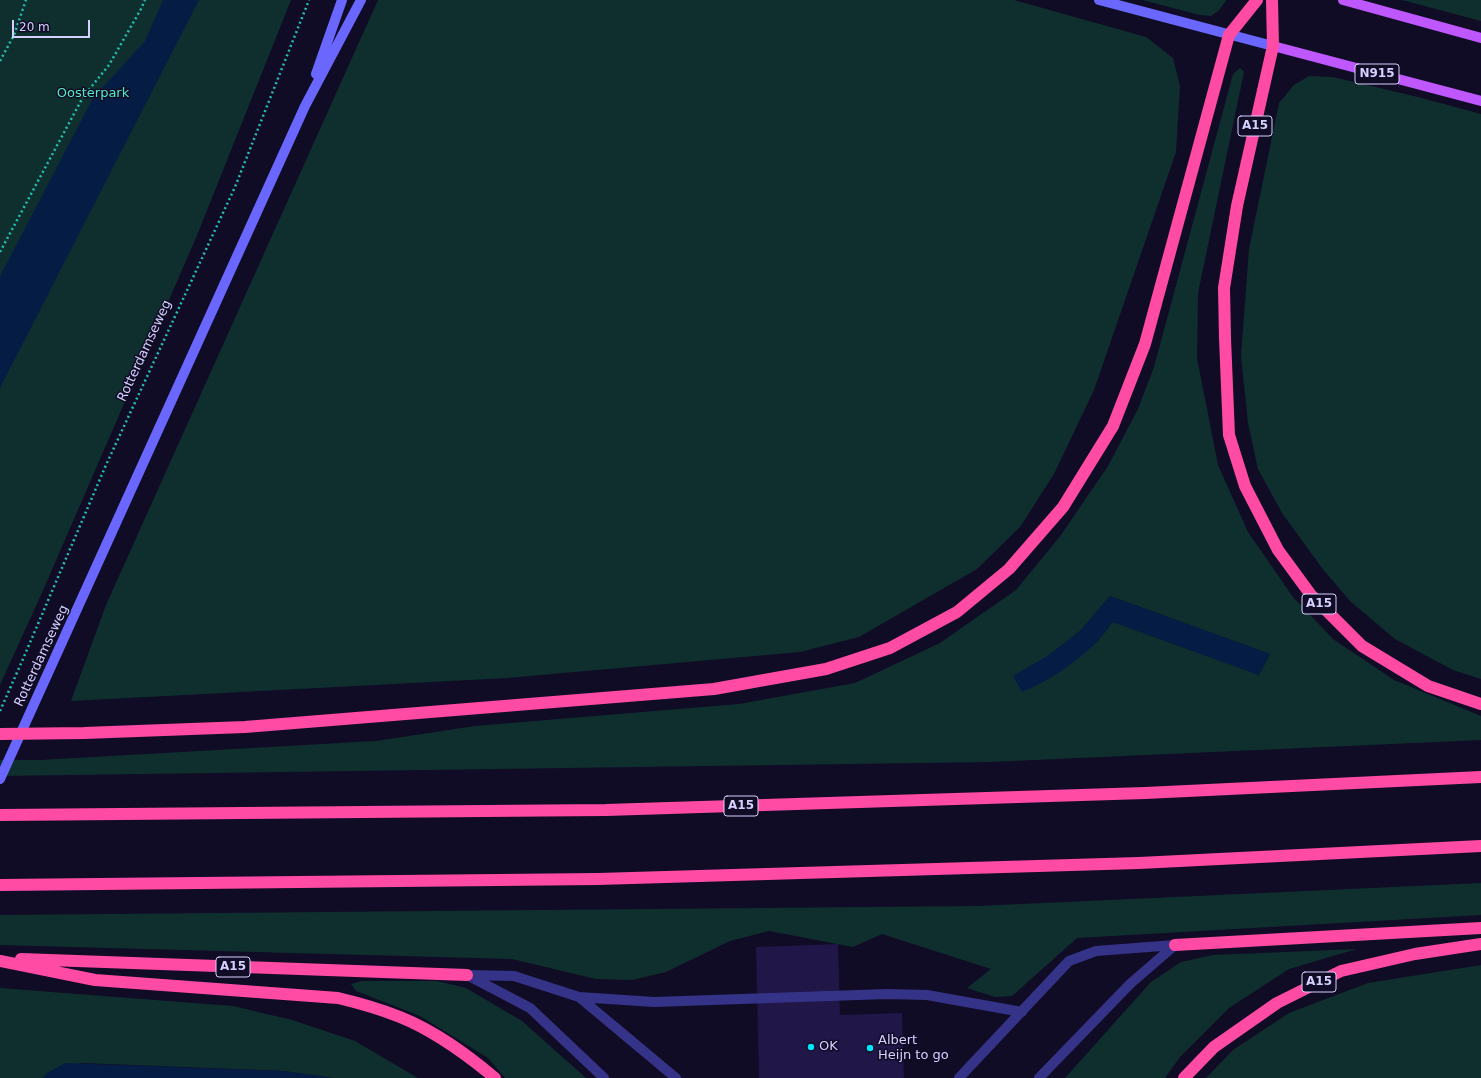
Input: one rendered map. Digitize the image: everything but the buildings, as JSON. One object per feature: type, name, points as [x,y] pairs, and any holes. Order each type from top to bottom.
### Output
[{"type":"highway","points":[[0,734],[84,733],[246,727],[714,689],[826,669],[890,648],[956,612],[1009,569],[1062,507],[1113,426],[1145,344],[1229,35],[1257,0]]},
{"type":"highway","name":"A15","points":[[1272,0],[1273,46],[1237,206],[1224,288],[1229,435],[1245,486],[1278,550],[1310,595],[1362,646],[1428,686],[1481,704]]},
{"type":"highway","name":"A15","points":[[0,815],[606,810],[1137,793],[1481,777]]},
{"type":"highway","points":[[0,885],[598,879],[1131,863],[1481,846]]},
{"type":"highway","points":[[1175,945],[1481,928]]},
{"type":"highway","name":"A15","points":[[1184,1078],[1214,1047],[1276,1003],[1341,971],[1415,954],[1481,944]]},
{"type":"highway","name":"A15","points":[[0,960],[467,975]]},
{"type":"highway","name":"A15","points":[[0,960],[95,980],[338,998],[368,1005],[401,1017],[428,1030],[464,1053],[495,1078]]},
{"type":"main road","name":"Rotterdamseweg","points":[[305,106],[342,0]]},
{"type":"main road","name":"Rotterdamseweg","points":[[0,779],[305,106],[361,0]]},
{"type":"main road","name":"N915","points":[[1099,0],[1481,101]]},
{"type":"main road","points":[[1343,0],[1481,38]]},
{"type":"lane","points":[[959,1078],[1069,961],[1096,951],[1175,945]]},
{"type":"lane","points":[[1039,1078],[1130,984],[1175,945]]},
{"type":"lane","name":"A15","points":[[467,975],[514,976],[579,997],[654,1002],[907,994],[955,999],[1022,1012]]},
{"type":"lane","name":"A15","points":[[467,975],[530,1008],[604,1078]]},
{"type":"lane","name":"A15","points":[[579,997],[676,1078]]},
{"type":"path","points":[[0,61],[14,35],[26,0]]},
{"type":"path","points":[[0,252],[84,97],[109,65],[145,0]]},
{"type":"path","name":"Rotterdamseweg","points":[[0,711],[24,659],[106,465],[235,187],[308,0]]},
{"type":"green space","name":"Oosterpark","points":[[0,0],[291,0],[198,233],[45,586],[0,685]]},
{"type":"green space","points":[[378,0],[1014,0],[1146,37],[1173,58],[1180,86],[1176,152],[1094,390],[1054,474],[1020,527],[977,569],[859,637],[800,652],[507,678],[71,701],[106,605]]},
{"type":"green space","points":[[1142,0],[1226,1],[1218,11],[1211,16],[1200,15]]},
{"type":"green space","points":[[1402,0],[1481,0],[1481,21]]},
{"type":"green space","points":[[1240,68],[1244,72],[1198,293],[1197,358],[1218,465],[1248,532],[1293,597],[1333,639],[1394,680],[1481,716],[1481,740],[990,762],[0,776],[0,760],[40,760],[376,741],[475,726],[739,704],[855,683],[940,643],[1016,590],[1061,535],[1108,466],[1138,409],[1154,367],[1233,74]],"holes":[[[1110,596],[1270,654],[1259,675],[1113,622],[1096,643],[1049,655],[1080,631]]]},
{"type":"green space","points":[[1309,76],[1333,77],[1418,97],[1481,114],[1481,679],[1453,670],[1395,639],[1350,601],[1322,568],[1282,513],[1258,469],[1248,423],[1241,356],[1249,249],[1279,103],[1294,85]]},
{"type":"green space","points":[[1481,883],[1481,915],[1077,938],[1012,996],[995,997],[967,988],[991,969],[882,934],[853,947],[769,931],[730,941],[666,972],[632,980],[596,979],[512,959],[0,945],[0,915],[978,906]]},
{"type":"green space","points":[[1357,949],[1289,969],[1229,1008],[1180,1057],[1165,1078],[1065,1078],[1151,982],[1181,962],[1213,955]]},
{"type":"green space","points":[[1481,965],[1481,1078],[1206,1078],[1233,1050],[1289,1013],[1368,983]]},
{"type":"green space","points":[[362,981],[437,981],[466,988],[522,1021],[586,1078],[505,1078],[488,1058],[420,1016],[356,991],[351,984]]},
{"type":"green space","points":[[0,988],[233,1006],[292,1020],[355,1041],[418,1078],[333,1078],[284,1071],[82,1063],[47,1073],[43,1078],[0,1078]]},
{"type":"water","points":[[163,0],[199,0],[0,388],[0,276],[93,98],[145,41]]},
{"type":"water","points":[[1110,596],[1270,654],[1259,675],[1113,622],[1098,641],[1078,659],[1052,677],[1022,692],[1013,676],[1049,655],[1080,631]]},
{"type":"water","points":[[65,1063],[284,1071],[333,1078],[43,1078],[47,1073]]},
{"type":"place","name":"OK","points":[[811,1047]]},
{"type":"place","name":"Albert Heijn to go","points":[[870,1048]]}]
